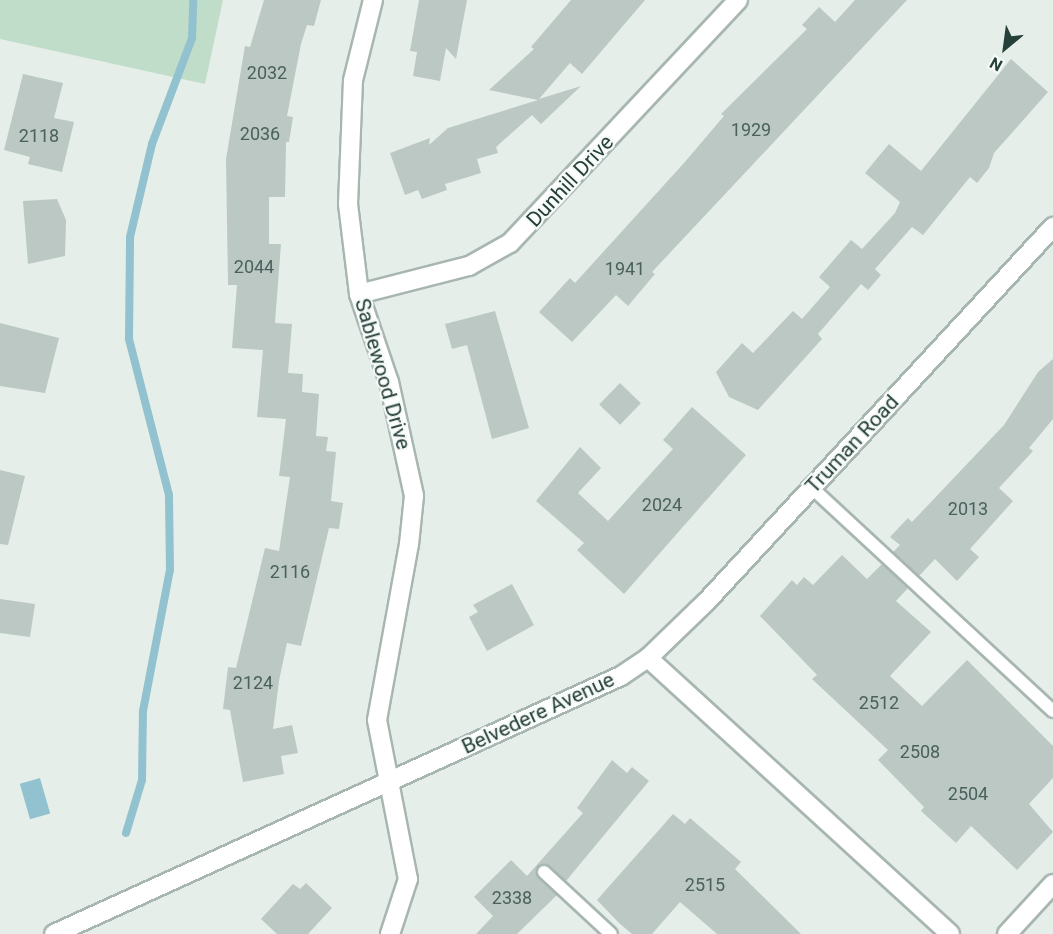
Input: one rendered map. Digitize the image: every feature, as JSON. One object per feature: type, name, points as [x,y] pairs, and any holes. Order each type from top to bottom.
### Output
[{"type":"street","name":"Sablewood Drive","points":[[373,0],[357,55],[348,147],[348,204],[359,294],[389,382],[414,496],[409,544],[377,720],[387,783],[408,879],[390,934]]},
{"type":"street","name":"Dunhill Drive","points":[[359,294],[469,266],[510,243],[738,0]]},
{"type":"street","name":"Truman Road","points":[[648,658],[812,488],[1053,227]]},
{"type":"street","name":"Belvedere Avenue","points":[[54,934],[621,676],[648,658]]},
{"type":"street","points":[[648,658],[950,934]]},
{"type":"street","points":[[1007,934],[1053,884]]},
{"type":"lane","points":[[812,488],[1053,711]]},
{"type":"lane","points":[[543,872],[611,934]]},
{"type":"green space","points":[[0,0],[223,0],[205,84],[0,39]]},
{"type":"water","points":[[40,778],[50,814],[30,819],[20,784]]},
{"type":"building","points":[[264,0],[321,0],[314,26],[307,25],[301,44],[287,116],[293,117],[289,142],[286,142],[285,197],[269,197],[269,244],[281,244],[275,323],[292,324],[288,373],[303,374],[302,392],[319,394],[316,436],[328,437],[326,451],[336,452],[331,501],[343,503],[339,529],[329,528],[301,646],[287,643],[279,681],[273,729],[292,725],[298,753],[281,756],[284,774],[243,782],[230,710],[223,709],[228,667],[236,668],[265,548],[279,551],[290,477],[279,476],[286,419],[257,417],[263,350],[232,348],[237,285],[228,285],[226,159],[245,46],[250,47]]},
{"type":"building","points":[[419,0],[467,0],[456,59],[446,48],[440,81],[413,76],[417,52],[410,51]]},
{"type":"building","points":[[571,0],[645,0],[582,74],[570,63],[539,99],[581,86],[541,124],[532,115],[496,147],[498,153],[477,159],[481,173],[445,184],[447,190],[422,199],[418,190],[405,195],[390,153],[430,138],[429,145],[448,128],[538,100],[489,90],[534,49],[531,47]]},
{"type":"building","points":[[855,0],[907,0],[652,272],[655,274],[628,306],[616,295],[572,342],[539,312],[570,278],[575,283],[684,163],[724,116],[721,114],[807,29],[802,25],[819,7],[835,22]]},
{"type":"building","points":[[1011,59],[1048,92],[994,153],[989,168],[977,183],[970,177],[923,235],[912,227],[875,269],[881,275],[868,290],[861,284],[818,334],[822,339],[758,410],[729,397],[716,372],[742,343],[753,353],[793,311],[802,319],[830,287],[819,277],[851,240],[862,249],[895,213],[900,202],[865,173],[889,144],[921,171]]},
{"type":"building","points":[[23,74],[63,83],[54,118],[74,122],[62,172],[28,164],[30,157],[4,150]]},
{"type":"building","points":[[57,199],[66,220],[65,256],[28,264],[23,201]]},
{"type":"building","points":[[495,311],[529,428],[492,439],[467,345],[452,349],[445,324]]},
{"type":"building","points":[[0,323],[59,338],[45,393],[0,386]]},
{"type":"building","points":[[1053,359],[1053,419],[1029,448],[1033,451],[999,488],[1013,501],[970,549],[979,557],[957,581],[935,559],[919,576],[893,552],[900,545],[890,537],[908,518],[912,522],[1004,425],[1038,372]]},
{"type":"building","points":[[620,383],[641,403],[620,425],[599,405]]},
{"type":"building","points":[[692,407],[746,455],[624,594],[577,550],[584,543],[536,501],[580,447],[601,468],[578,493],[608,521],[673,449],[663,440]]},
{"type":"building","points":[[0,470],[25,476],[8,545],[0,544]]},
{"type":"building","points":[[842,555],[867,579],[882,564],[908,588],[896,601],[931,632],[890,676],[922,706],[967,660],[1053,746],[1053,778],[1029,804],[1053,832],[1017,870],[971,826],[956,843],[921,811],[924,807],[878,760],[888,750],[812,679],[817,675],[760,616],[792,580],[797,585],[804,577],[813,585]]},
{"type":"building","points":[[512,584],[534,625],[487,651],[469,617],[478,612],[473,605]]},
{"type":"building","points":[[0,599],[35,604],[30,637],[0,633]]},
{"type":"building","points":[[612,760],[627,773],[632,767],[649,781],[566,881],[546,864],[538,867],[538,878],[557,895],[517,934],[476,934],[493,916],[474,897],[511,860],[527,876],[583,813],[577,808]]},
{"type":"building","points":[[673,814],[685,824],[690,818],[741,862],[735,869],[801,934],[717,934],[680,902],[652,934],[632,934],[619,923],[597,900]]},
{"type":"building","points":[[306,883],[332,908],[308,934],[277,934],[261,919],[293,884],[300,889]]},
{"type":"waterway","points":[[126,833],[142,780],[143,711],[170,570],[169,495],[129,339],[130,237],[152,144],[192,38],[193,0]]}]
